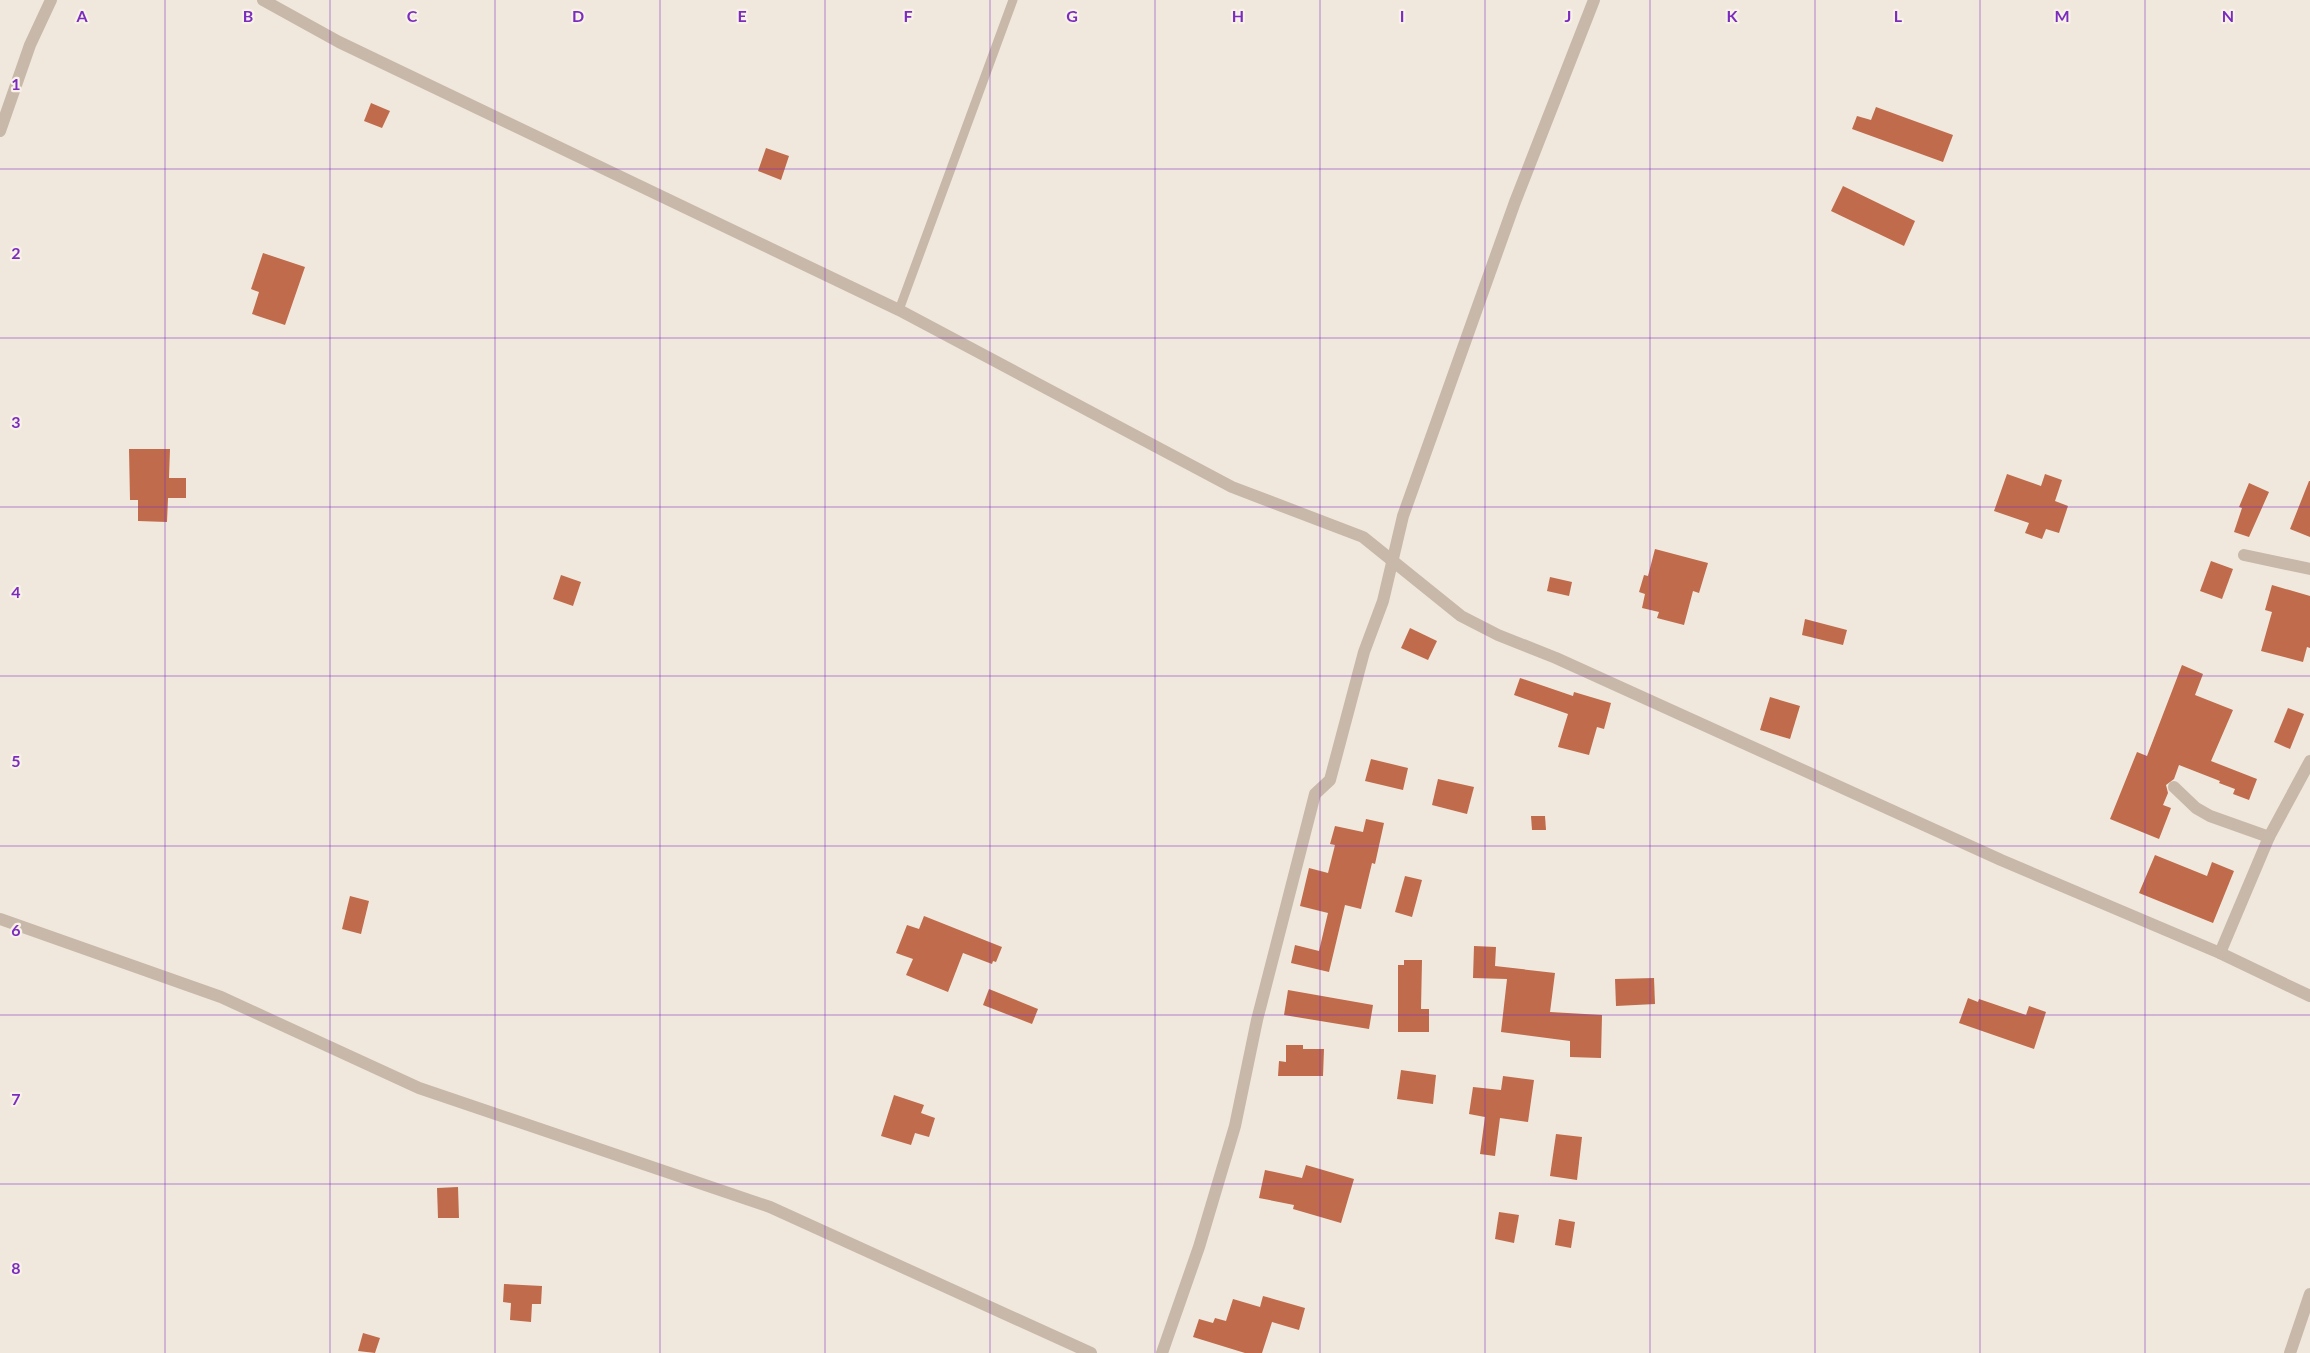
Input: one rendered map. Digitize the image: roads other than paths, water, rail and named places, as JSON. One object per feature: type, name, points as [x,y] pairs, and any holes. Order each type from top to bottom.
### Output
[{"type":"street","points":[[0,131],[30,45],[51,0]]},
{"type":"street","points":[[262,0],[339,42],[899,310],[1232,487],[1363,537],[1461,616],[1498,635],[1556,658],[2001,860],[2220,953],[2310,996]]},
{"type":"street","points":[[1162,1353],[1199,1247],[1235,1126],[1257,1020],[1315,794],[1330,780],[1364,652],[1383,601],[1403,516],[1512,211],[1594,0]]},
{"type":"street","points":[[2244,555],[2310,569]]},
{"type":"street","points":[[2220,953],[2269,837],[2310,761]]},
{"type":"street","points":[[2174,787],[2196,808],[2210,816],[2269,837]]},
{"type":"street","points":[[0,919],[221,997],[419,1088],[770,1207],[1091,1353]]},
{"type":"street","points":[[2290,1353],[2310,1294]]},
{"type":"lane","points":[[899,310],[1013,0]]}]
